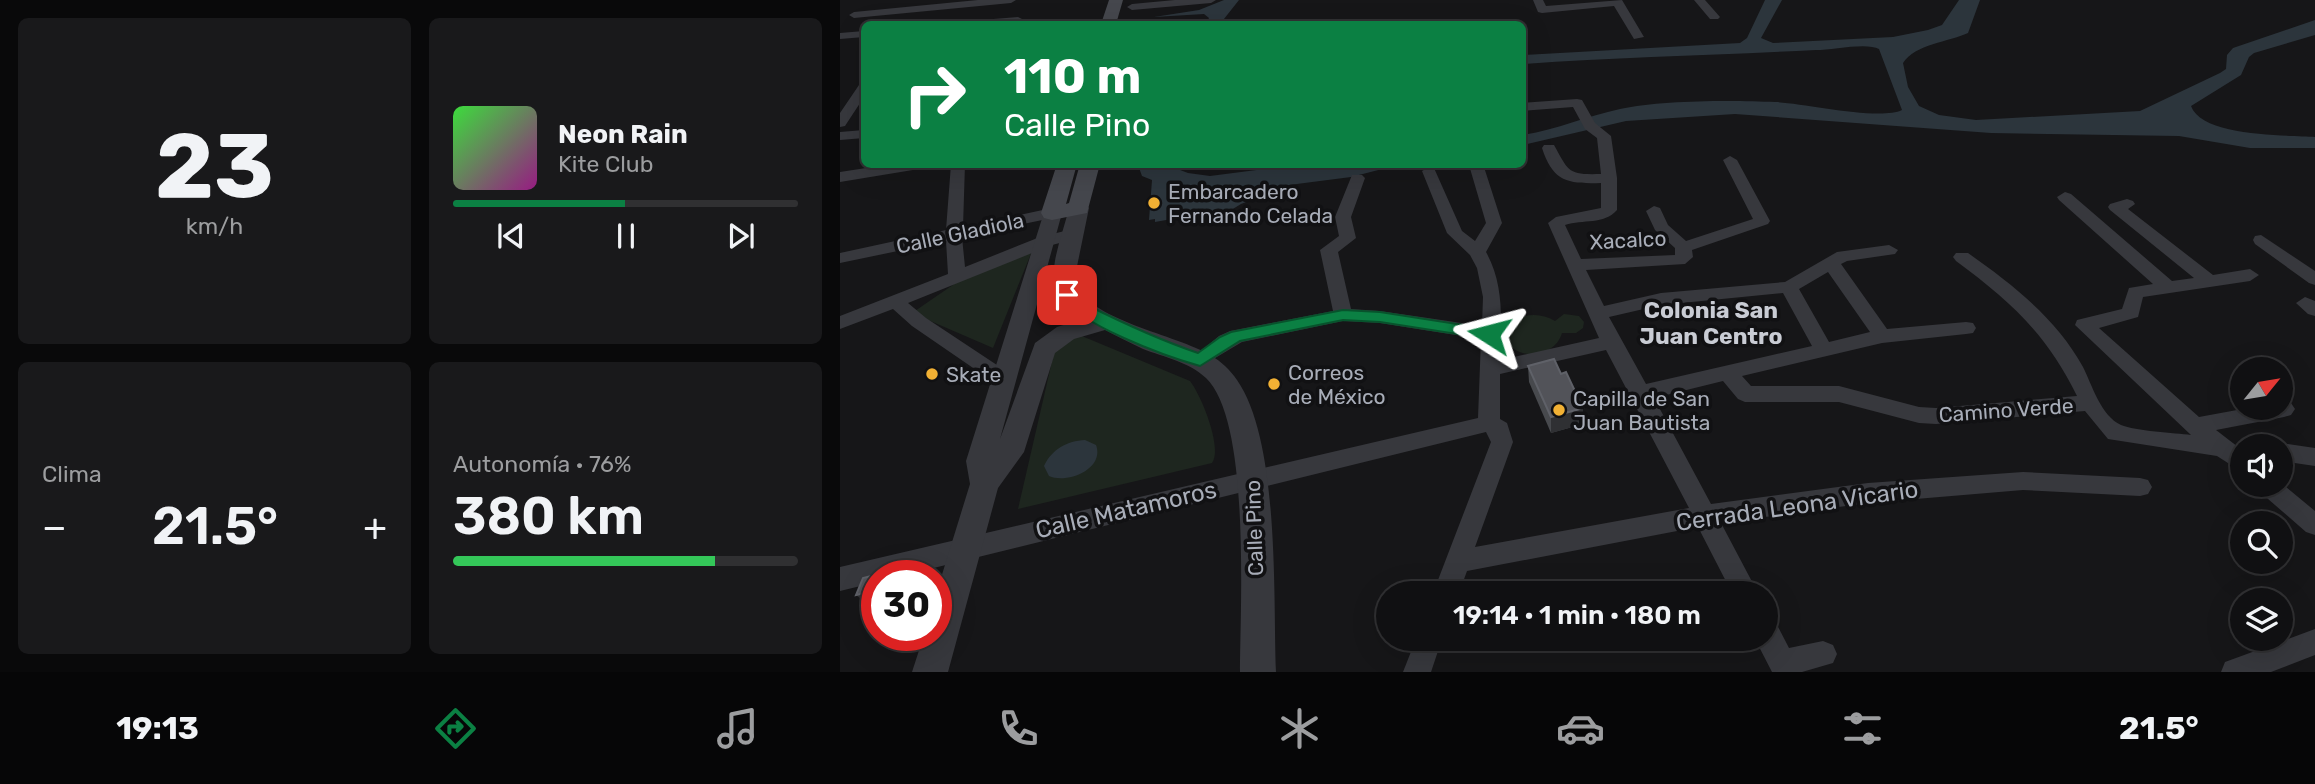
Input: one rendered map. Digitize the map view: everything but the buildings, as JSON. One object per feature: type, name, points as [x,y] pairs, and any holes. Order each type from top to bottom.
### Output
[{"type":"main road","points":[[1109,21],[1116,0]]},
{"type":"main road","points":[[1128,21],[1133,4]]},
{"type":"main road","points":[[1052,213],[1066,168]]},
{"type":"main road","points":[[1079,208],[1089,168]]},
{"type":"main road","name":"Calle Gladiola","points":[[1052,213],[1079,208]]},
{"type":"street","points":[[854,15],[1011,0]]},
{"type":"street","points":[[1019,21],[1021,0]]},
{"type":"street","points":[[1133,4],[1211,0]]},
{"type":"street","points":[[1699,0],[1714,17]]},
{"type":"street","points":[[1540,5],[1617,1],[1638,37]]},
{"type":"street","points":[[888,21],[898,11]]},
{"type":"street","points":[[840,36],[861,34]]},
{"type":"street","points":[[840,91],[861,88]]},
{"type":"street","points":[[840,123],[861,92]]},
{"type":"street","points":[[1526,107],[1579,108],[1590,126],[1604,136],[1609,178],[1609,210],[1606,213],[1565,219],[1556,223],[1611,342],[1641,393],[1739,581]]},
{"type":"street","points":[[840,136],[861,134]]},
{"type":"street","points":[[1549,148],[1554,167],[1570,179],[1609,178]]},
{"type":"street","name":"Xacalco","points":[[1577,265],[1679,260],[1685,257],[1683,247],[1762,221],[1730,160]]},
{"type":"street","points":[[840,177],[899,168]]},
{"type":"street","points":[[957,278],[954,236],[958,168]]},
{"type":"street","points":[[1477,168],[1494,223],[1477,251]]},
{"type":"street","points":[[1429,171],[1455,233],[1477,251],[1486,268],[1492,297],[1489,334],[1489,423],[1499,429],[1502,442],[1450,581]]},
{"type":"street","points":[[1343,315],[1329,250],[1348,238],[1343,217],[1357,178]]},
{"type":"street","points":[[2065,197],[2167,286]]},
{"type":"street","points":[[2127,204],[2116,207],[2209,281]]},
{"type":"street","name":"Calle Pino","points":[[1079,208],[1063,281],[1067,295],[1079,307],[1107,321],[1150,342],[1200,360],[1216,372],[1228,387],[1237,406],[1254,479],[1258,672]]},
{"type":"street","points":[[1654,211],[1661,227],[1683,247]]},
{"type":"street","points":[[985,484],[979,461],[1002,378],[1046,241],[1052,213]]},
{"type":"street","name":"Calle Gladiola","points":[[840,258],[954,236],[1052,213]]},
{"type":"street","points":[[840,323],[1046,241],[1073,234]]},
{"type":"street","points":[[2261,240],[2306,264],[2310,293]]},
{"type":"street","points":[[1599,313],[1661,299],[1789,287],[1843,257],[1889,250]]},
{"type":"street","points":[[1962,257],[2029,309],[2066,354],[2090,403],[2105,425],[2116,433],[2224,448]]},
{"type":"street","points":[[1832,263],[1882,336]]},
{"type":"street","points":[[2230,453],[2195,426],[2084,325],[2131,313],[2134,292],[2250,275]]},
{"type":"street","points":[[1789,287],[1823,348]]},
{"type":"street","points":[[896,302],[919,322],[1002,378]]},
{"type":"street","points":[[1200,360],[1237,336],[1343,315],[1380,317],[1489,334]]},
{"type":"street","points":[[930,672],[985,484],[1010,452],[1044,349],[1065,332],[1107,321]]},
{"type":"street","points":[[1641,393],[1882,336],[1966,328]]},
{"type":"street","points":[[1490,369],[1611,342]]},
{"type":"street","name":"Camino Verde","points":[[1727,371],[1745,394],[1839,394],[1920,415],[2090,403]]},
{"type":"street","points":[[2195,426],[2230,419]]},
{"type":"street","name":"Calle Matamoros","points":[[840,579],[1489,423]]},
{"type":"street","points":[[2293,454],[2315,457]]},
{"type":"street","name":"Cerrada Leona Vicario","points":[[1458,561],[1588,539],[1705,515],[1868,493],[2023,481],[2140,487]]},
{"type":"street","points":[[2281,497],[2315,525]]},
{"type":"street","points":[[2235,672],[2278,666],[2315,642]]},
{"type":"street","points":[[1417,672],[1425,651]]},
{"type":"street","points":[[1776,651],[1784,667],[1823,654]]},
{"type":"shaded area","points":[[1224,0],[1239,0],[1222,21],[1208,21],[1209,18],[1204,14],[1154,17],[1199,10]]},
{"type":"shaded area","points":[[1765,0],[1782,0],[1761,38],[1773,43],[1893,37],[1928,30],[1942,25],[1959,0],[1980,0],[1968,33],[1924,48],[1903,63],[1908,87],[1919,106],[1939,115],[1976,120],[2140,111],[2226,69],[2227,55],[2233,48],[2315,20],[2315,35],[2254,53],[2249,57],[2241,75],[2191,106],[2198,116],[2211,124],[2246,132],[2315,137],[2315,148],[2250,148],[2179,136],[1991,133],[1735,114],[1626,121],[1526,144],[1526,134],[1620,109],[1655,104],[1758,101],[1859,113],[1877,114],[1902,110],[1879,49],[1874,47],[1526,64],[1526,55],[1740,43],[1747,38]]},
{"type":"shaded area","points":[[1139,168],[1175,168],[1210,176],[1273,168],[1386,168],[1351,177],[1289,185],[1241,204],[1218,218],[1194,222],[1194,215],[1155,222],[1155,219],[1149,220],[1152,180],[1142,176]]},
{"type":"shaded area","points":[[1032,251],[993,348],[912,313],[963,278]]},
{"type":"shaded area","points":[[1564,314],[1579,316],[1584,322],[1583,328],[1576,333],[1562,333],[1552,348],[1544,352],[1526,354],[1511,346],[1505,339],[1508,326],[1519,318],[1537,315],[1555,321]]},
{"type":"shaded area","points":[[1077,334],[1190,381],[1205,409],[1213,434],[1215,456],[1212,463],[1018,509],[1056,344]]},
{"type":"shaded area","points":[[1085,440],[1096,445],[1097,454],[1090,467],[1065,478],[1049,476],[1044,466],[1051,455],[1066,444]]},
{"type":"place","name":"Embarcadero Fernando Celada","points":[[1154,203]]},
{"type":"place","name":"Skate","points":[[932,374]]},
{"type":"place","name":"Correos de México","points":[[1274,384]]},
{"type":"place","name":"Capilla de San Juan Bautista","points":[[1559,410]]},
{"type":"district","name":"Colonia San Juan Centro","points":[[1711,323]]},
{"type":"route","points":[[1067,295],[1079,307],[1150,342],[1200,360],[1237,336],[1343,315],[1380,317],[1489,334]]}]
